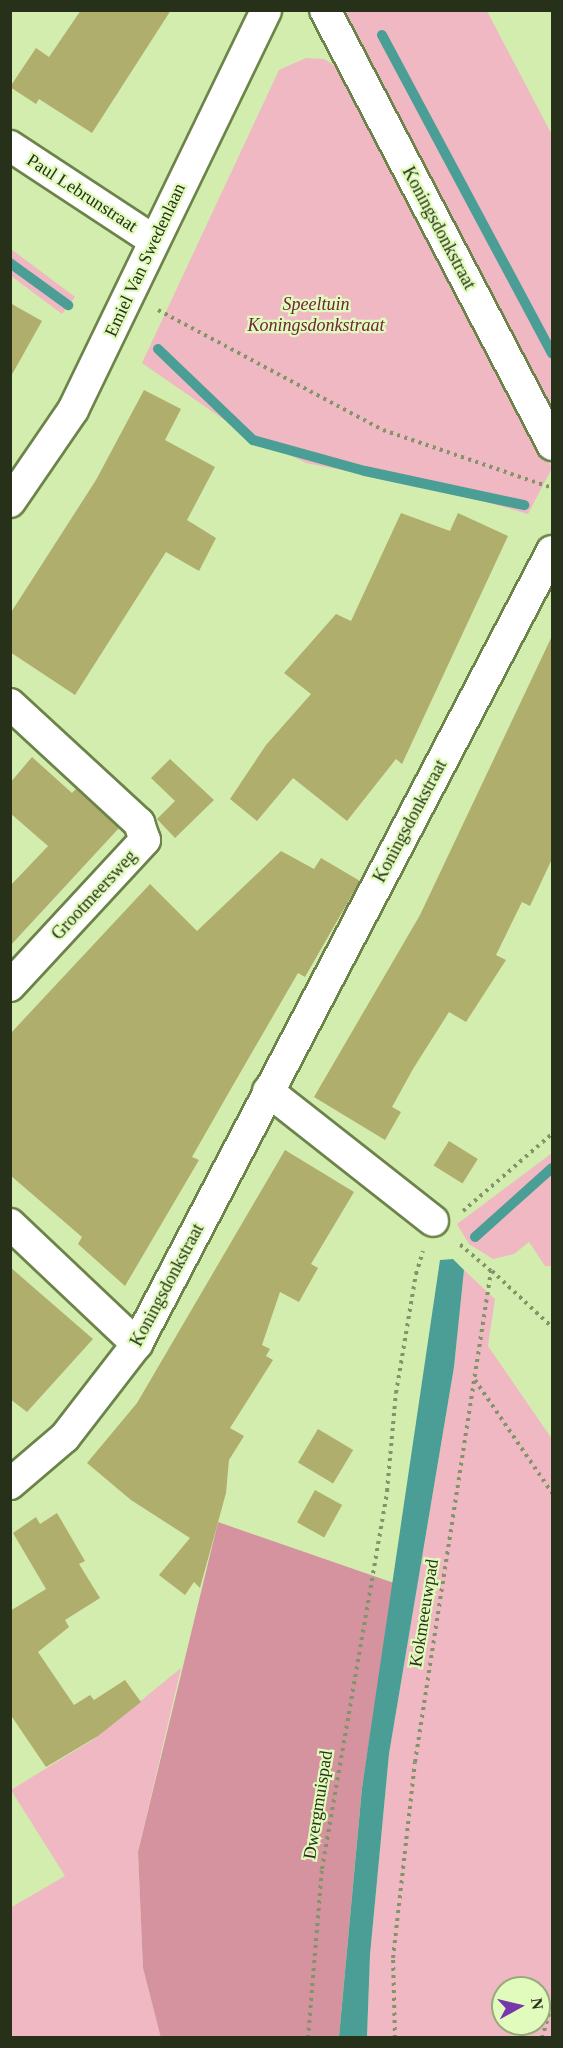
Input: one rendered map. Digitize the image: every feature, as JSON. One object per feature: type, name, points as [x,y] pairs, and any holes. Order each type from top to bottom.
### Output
[{"type":"street","name":"Emiel Van Swedenlaan","points":[[10,502],[73,410],[131,295],[153,240],[266,10]]},
{"type":"street","name":"Koningsdonkstraat","points":[[325,10],[552,445]]},
{"type":"street","name":"Paul Lebrunstraat","points":[[10,146],[153,240]]},
{"type":"street","name":"Koningsdonkstraat","points":[[10,1484],[65,1437],[137,1344],[552,551]]},
{"type":"street","name":"Grootmeersweg","points":[[10,704],[139,823],[145,840],[10,986]]},
{"type":"street","points":[[268,1091],[437,1225]]},
{"type":"street","points":[[10,1224],[137,1344]]},
{"type":"path","points":[[131,295],[384,430],[552,488]]},
{"type":"path","points":[[552,1134],[437,1225],[552,1327]]},
{"type":"path","name":"Dwergmuispad","points":[[308,2037],[322,1869],[371,1578],[416,1274],[437,1225]]},
{"type":"path","name":"Kokmeeuwpad","points":[[395,2037],[393,1958],[415,1762],[491,1271]]},
{"type":"path","points":[[475,1379],[552,1493]]},
{"type":"path","points":[[542,2037],[552,2004]]},
{"type":"green space","points":[[346,11],[487,11],[552,135],[552,418],[351,33]]},
{"type":"green space","name":"Speeltuin Koningsdonkstraat","points":[[306,58],[324,59],[342,70],[552,468],[528,514],[444,490],[306,463],[236,428],[142,363],[279,70]]},
{"type":"green space","points":[[11,249],[75,297],[62,314],[11,276]]},
{"type":"green space","points":[[552,1153],[552,1266],[545,1266],[529,1242],[514,1254],[493,1259],[469,1244],[457,1224]]},
{"type":"green space","points":[[464,1270],[495,1299],[488,1346],[552,1439],[552,2037],[367,2038],[370,1955],[389,1754],[454,1367]]},
{"type":"green space","points":[[181,1668],[138,1852],[143,1968],[161,2037],[11,2037],[10,1908],[65,1876],[11,1790],[94,1739]]},
{"type":"shaded area","points":[[218,1522],[394,1583],[362,1788],[339,2037],[161,2038],[143,1968],[138,1852]]},
{"type":"water","points":[[453,1259],[464,1270],[454,1367],[389,1754],[370,1955],[367,2037],[339,2037],[362,1788],[440,1260]]},
{"type":"building","points":[[81,10],[171,10],[92,133],[39,99],[36,104],[10,87],[36,48],[49,57]]},
{"type":"building","points":[[10,303],[42,321],[10,378]]},
{"type":"building","points":[[144,390],[181,409],[165,440],[215,467],[187,520],[216,538],[199,571],[166,552],[75,695],[10,652],[10,614],[96,480]]},
{"type":"building","points":[[401,513],[450,531],[458,513],[508,536],[402,764],[396,759],[347,821],[293,778],[257,821],[230,799],[266,745],[311,694],[284,673],[336,614],[351,621]]},
{"type":"building","points":[[552,636],[552,859],[530,906],[522,902],[496,955],[506,960],[466,1022],[449,1012],[413,1069],[392,1107],[401,1112],[385,1140],[314,1097],[420,915]]},
{"type":"building","points":[[32,757],[72,793],[76,789],[119,828],[10,946],[10,886],[48,846],[10,813],[10,783]]},
{"type":"building","points":[[170,759],[214,800],[175,838],[157,819],[175,801],[151,778]]},
{"type":"building","points":[[281,851],[314,869],[321,858],[360,881],[305,977],[298,973],[192,1157],[199,1160],[125,1286],[78,1244],[82,1237],[10,1175],[10,1034],[150,884],[197,931]]},
{"type":"building","points":[[449,1141],[478,1159],[462,1184],[434,1166]]},
{"type":"building","points":[[285,1150],[354,1192],[311,1264],[318,1268],[299,1302],[280,1292],[262,1345],[270,1349],[266,1356],[273,1360],[230,1428],[244,1436],[229,1460],[226,1493],[200,1588],[194,1582],[185,1595],[159,1575],[190,1538],[131,1500],[87,1463],[137,1403]]},
{"type":"building","points":[[10,1267],[93,1339],[27,1412],[10,1399]]},
{"type":"building","points":[[318,1429],[353,1450],[333,1484],[298,1462]]},
{"type":"building","points":[[315,1490],[342,1505],[324,1537],[297,1522]]},
{"type":"building","points":[[57,1513],[85,1561],[79,1564],[100,1598],[65,1620],[69,1627],[38,1652],[74,1705],[90,1695],[94,1700],[125,1680],[141,1702],[98,1736],[46,1767],[10,1714],[10,1611],[46,1589],[13,1533],[36,1517],[40,1524]]},
{"type":"waterway","points":[[382,35],[552,353]]},
{"type":"waterway","points":[[10,263],[68,305]]},
{"type":"waterway","points":[[158,349],[253,440],[365,471],[524,505]]},
{"type":"waterway","points":[[475,1237],[552,1168]]}]
